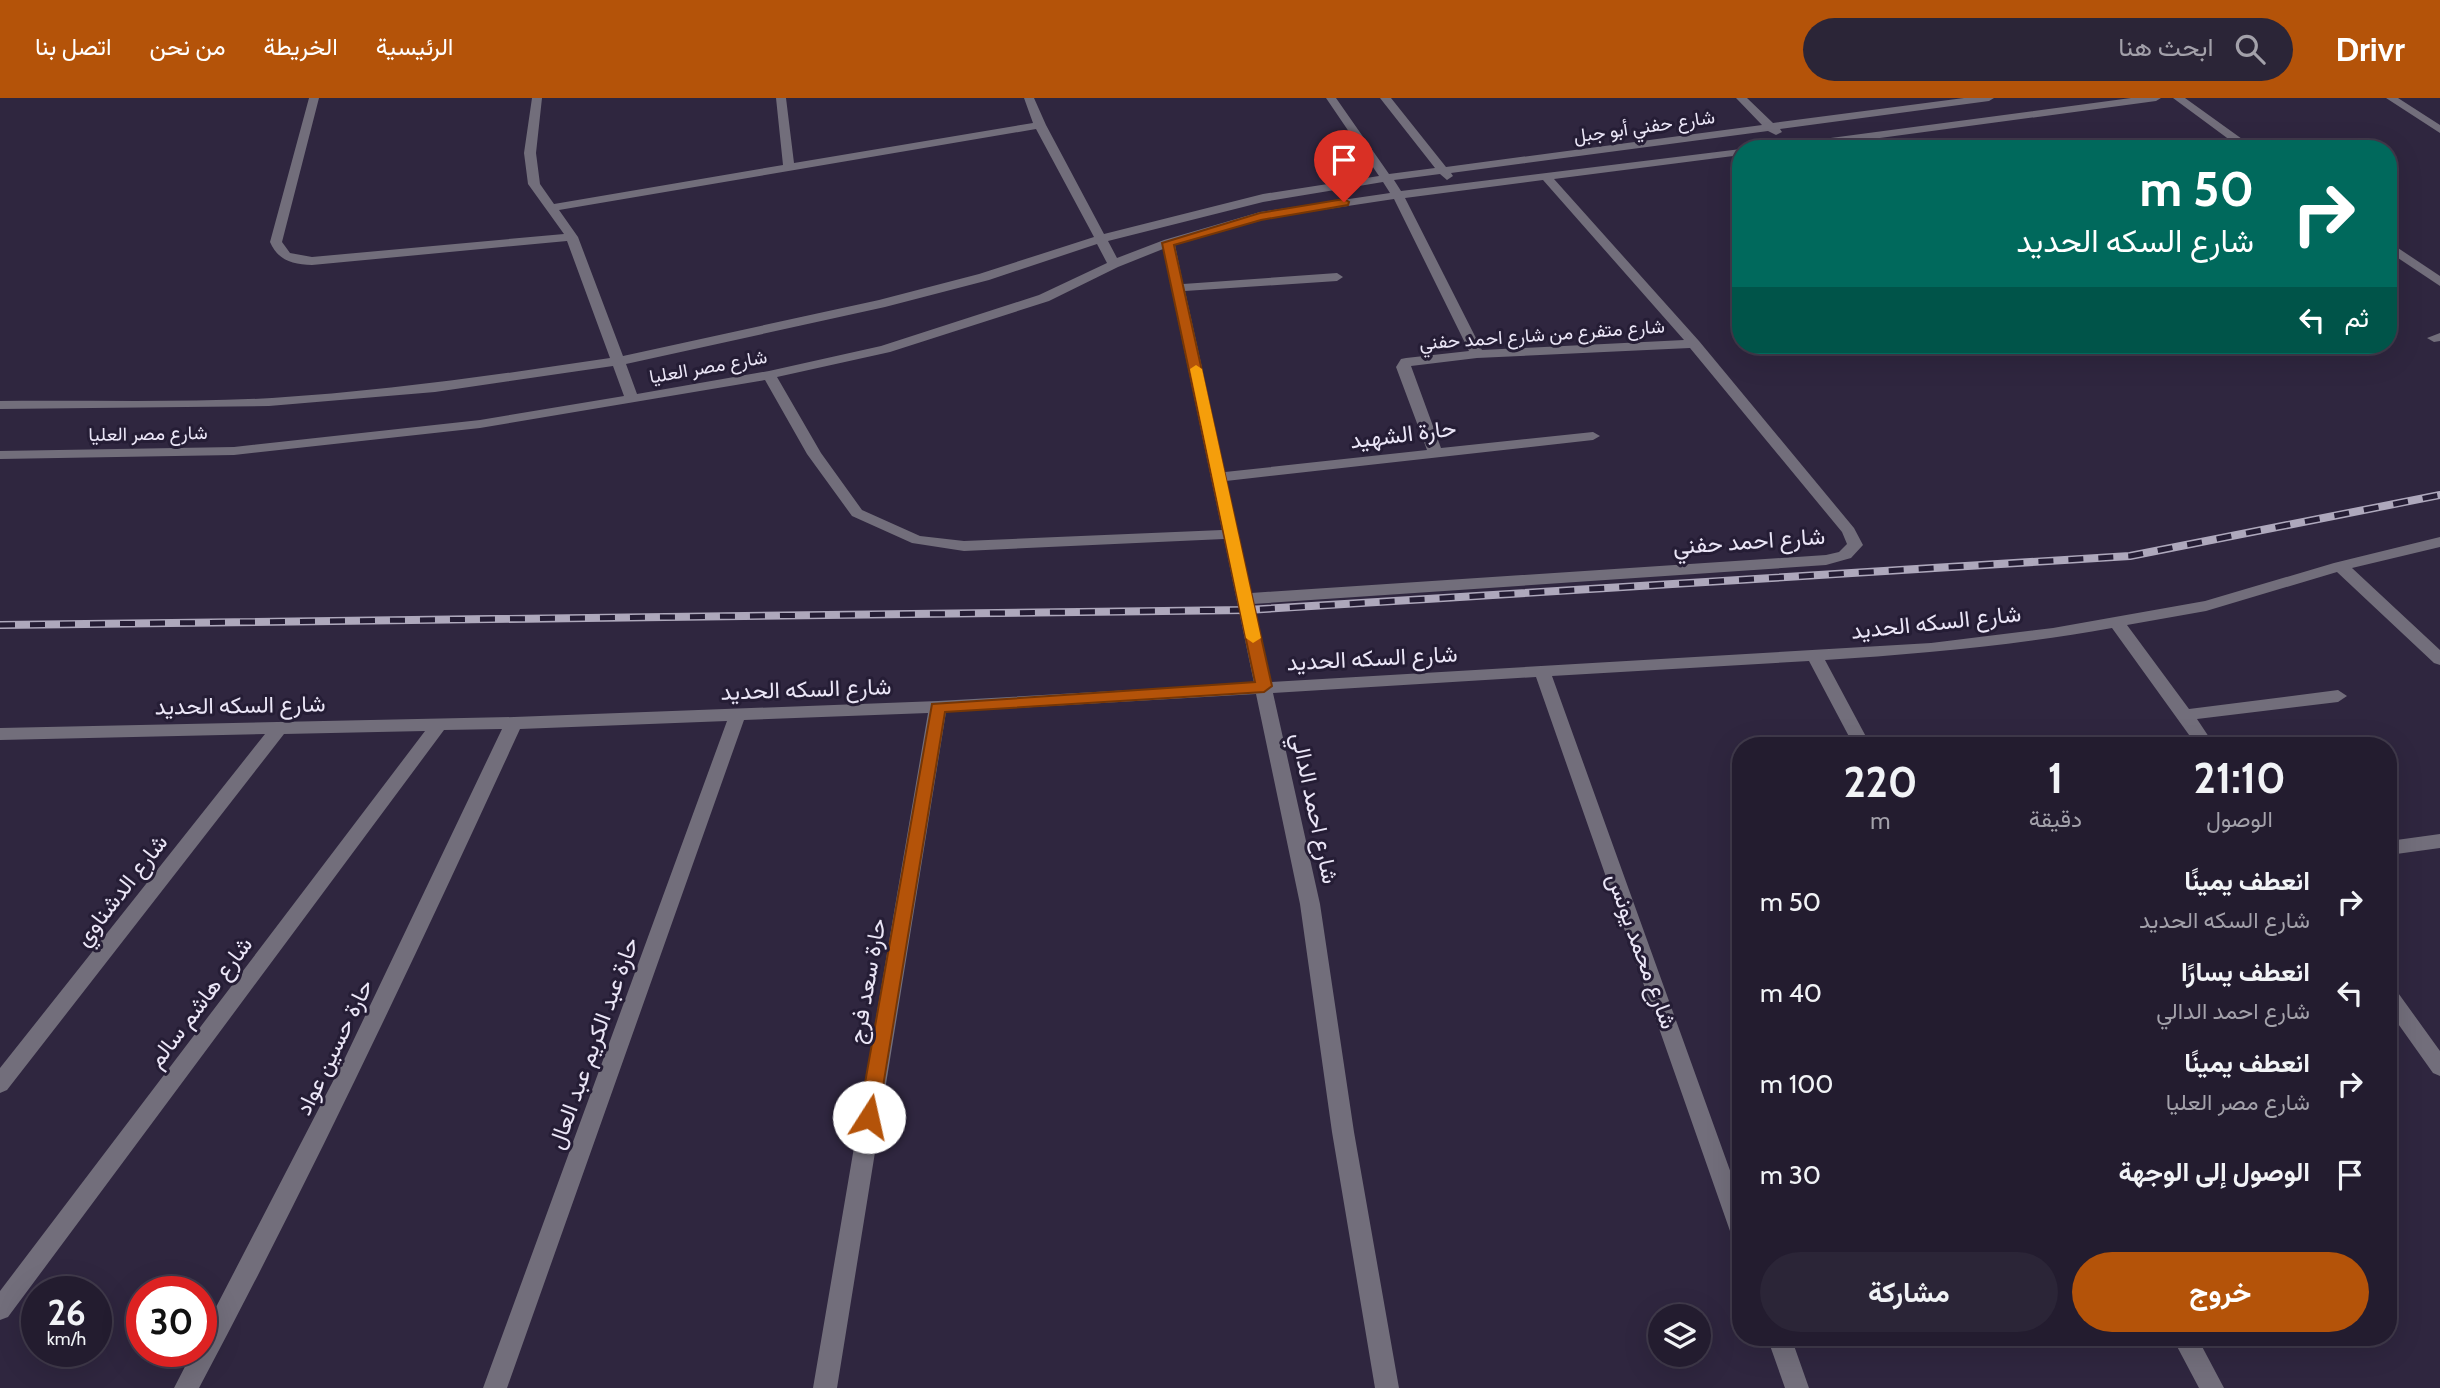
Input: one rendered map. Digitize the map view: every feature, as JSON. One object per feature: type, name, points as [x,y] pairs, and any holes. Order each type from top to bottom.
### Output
[{"type":"street","points":[[314,98],[276,242],[280,253],[285,257],[312,261],[572,237]]},
{"type":"street","points":[[537,98],[530,153],[534,184],[572,237],[632,398]]},
{"type":"street","points":[[781,98],[789,167]]},
{"type":"street","points":[[1029,98],[1114,264]]},
{"type":"street","points":[[1331,98],[1398,195],[1477,354]]},
{"type":"street","points":[[1385,98],[1455,188]]},
{"type":"street","points":[[1741,98],[1785,140]]},
{"type":"street","points":[[1884,98],[1899,110]]},
{"type":"street","name":"شارع حفني أبو جبل","points":[[1386,178],[1989,98]]},
{"type":"street","points":[[1837,140],[2156,98]]},
{"type":"street","points":[[2178,98],[2237,140]]},
{"type":"street","points":[[2391,98],[2440,130]]},
{"type":"street","points":[[549,208],[1041,125]]},
{"type":"street","name":"شارع حفني أبو جبل","points":[[1398,195],[1732,153]]},
{"type":"street","name":"شارع احمد حفني","points":[[1245,599],[1812,561],[1845,555],[1855,545],[1849,531],[1694,344],[1546,177]]},
{"type":"street","name":"شارع مصر العليا","points":[[0,405],[269,401],[352,396],[435,388],[619,361],[880,304],[984,277],[1101,239],[1263,198],[1386,178]]},
{"type":"street","name":"شارع مصر العليا","points":[[0,455],[234,451],[480,424],[769,375],[885,349],[964,326],[1044,298],[1114,264],[1206,230],[1290,210],[1398,195]]},
{"type":"street","name":"شارع احمد الدالي","points":[[1168,243],[1310,904],[1343,1132],[1387,1388]]},
{"type":"street","points":[[2397,252],[2440,282]]},
{"type":"street","points":[[1178,288],[1337,277]]},
{"type":"street","name":"شارع متفرع من شارع احمد حفني","points":[[1435,452],[1403,365],[1477,354],[1694,344]]},
{"type":"street","points":[[769,375],[814,454],[857,513],[917,540],[964,546],[1232,534]]},
{"type":"street","name":"حارة الشهيد","points":[[1219,477],[1593,436]]},
{"type":"street","name":"شارع السكه الحديد","points":[[0,734],[514,723],[938,707],[1264,686],[1815,657],[1931,648],[2117,623],[2206,606],[2340,566],[2440,542]]},
{"type":"street","points":[[2340,566],[2440,659]]},
{"type":"street","points":[[2117,623],[2200,737]]},
{"type":"street","points":[[1815,657],[1858,737]]},
{"type":"street","name":"شارع محمد يونس","points":[[1542,671],[1732,1206]]},
{"type":"street","points":[[2184,715],[2338,696]]},
{"type":"street","name":"حارة سعد فرج","points":[[825,1388],[938,707]]},
{"type":"street","name":"حارة عبد الكريم عبد العال","points":[[495,1388],[738,714]]},
{"type":"street","name":"حارة حسين عواد","points":[[186,1388],[257,1257],[395,978],[514,723]]},
{"type":"street","name":"شارع هاشم سالم","points":[[0,1309],[440,724]]},
{"type":"street","name":"شارع الدشناوي","points":[[0,1084],[281,726]]},
{"type":"street","points":[[2397,847],[2440,841]]},
{"type":"street","points":[[2397,1007],[2440,1067]]},
{"type":"street","points":[[1782,1346],[1797,1388]]},
{"type":"street","points":[[2189,1346],[2212,1388]]},
{"type":"railway","points":[[0,625],[1247,610],[2130,556],[2440,495]]},
{"type":"slow traffic","points":[[1196,369],[1253,638]]},
{"type":"route","points":[[869,1117],[938,707],[1264,686],[1168,243],[1260,216],[1344,202]]}]
